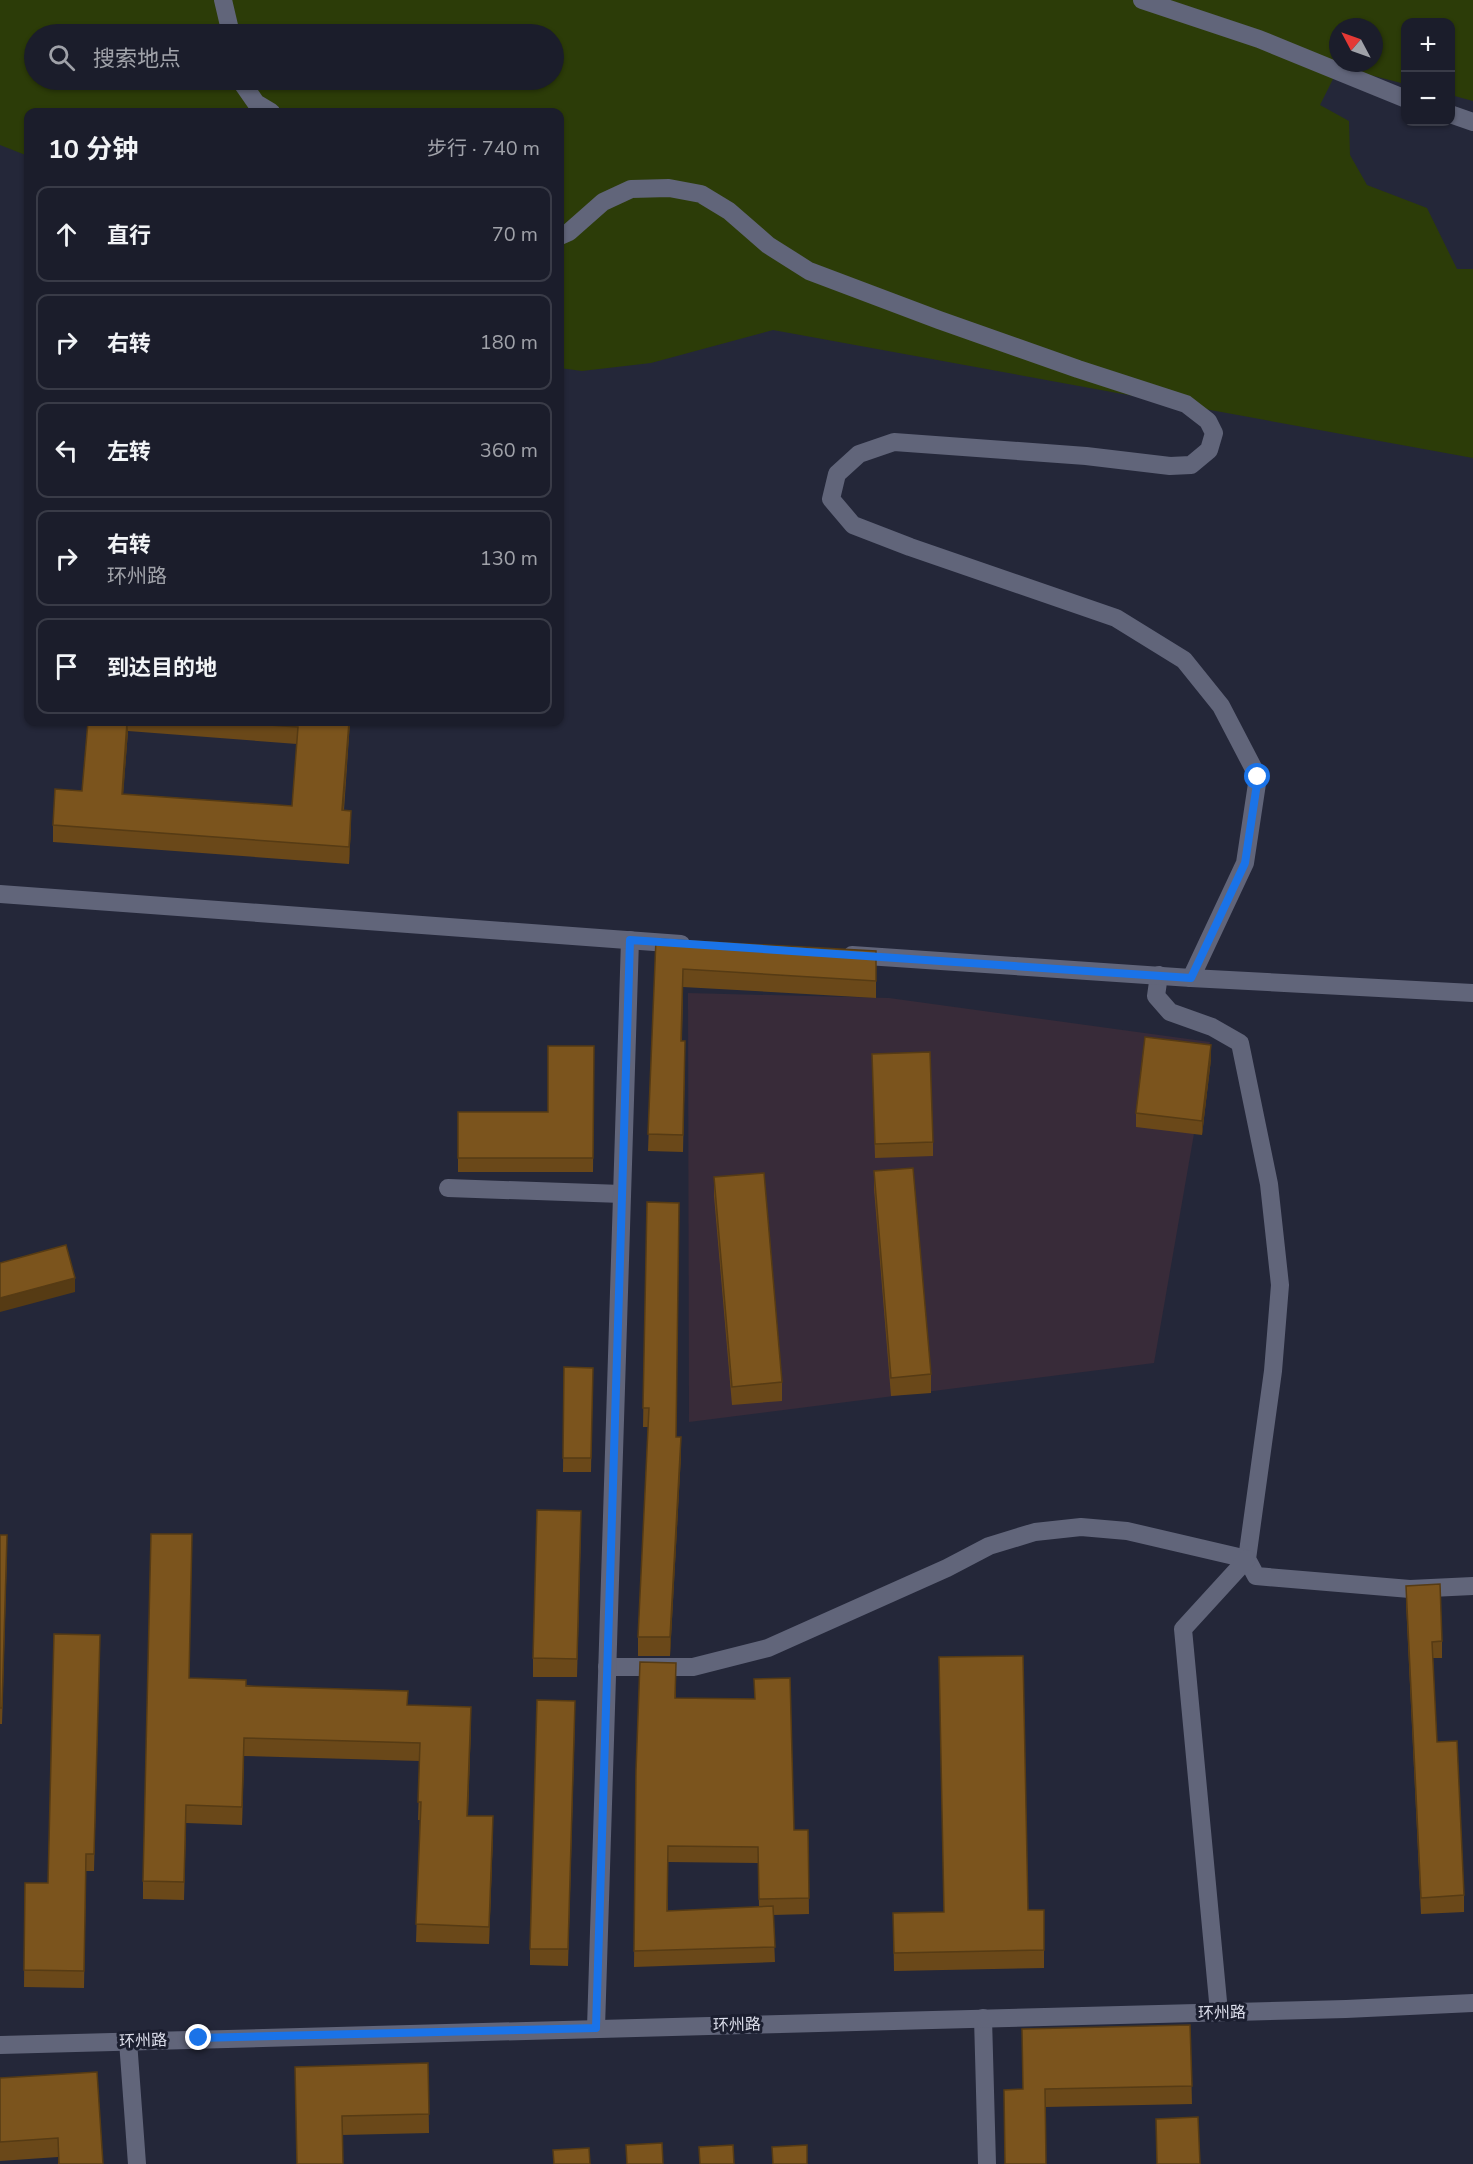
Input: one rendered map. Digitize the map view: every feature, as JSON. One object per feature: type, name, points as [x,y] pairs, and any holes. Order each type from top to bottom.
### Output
[{"type":"street","points":[[223,0],[229,24]]},
{"type":"street","points":[[1142,0],[1259,39],[1401,97]]},
{"type":"street","points":[[247,90],[256,103],[264,108]]},
{"type":"street","points":[[1455,116],[1473,122]]},
{"type":"street","points":[[564,234],[603,202],[631,189],[669,188],[701,194],[729,211],[768,245],[809,271],[971,332],[1186,404],[1208,421],[1214,433],[1209,450],[1191,465],[1170,466],[1086,456],[894,442],[859,454],[837,474],[831,499],[853,525],[1116,618],[1184,660],[1221,706],[1258,777],[1245,863],[1191,978]]},
{"type":"street","points":[[0,894],[701,945]]},
{"type":"street","points":[[596,2028],[630,940]]},
{"type":"street","points":[[830,954],[1191,978],[1473,993]]},
{"type":"street","points":[[1160,975],[1156,996],[1170,1012],[1212,1027],[1240,1043],[1269,1184],[1280,1285],[1273,1371],[1247,1559],[1183,1629],[1219,2012]]},
{"type":"street","points":[[448,1188],[622,1194]]},
{"type":"street","points":[[607,1667],[693,1668],[768,1648],[947,1568],[989,1546],[1035,1532],[1081,1527],[1127,1531],[1247,1559],[1256,1576],[1410,1589],[1473,1586]]},
{"type":"street","name":"环州路","points":[[0,2045],[1473,2003]]},
{"type":"street","points":[[983,2018],[987,2164]]},
{"type":"street","points":[[128,2041],[137,2164]]},
{"type":"shaded area","points":[[688,993],[889,998],[1210,1042],[1154,1363],[689,1422]]},
{"type":"green space","points":[[0,0],[1473,0],[1473,101],[1455,96],[1455,18],[1401,18],[1401,83],[1358,72],[1383,72],[1383,18],[1329,18],[1329,72],[1336,72],[1320,105],[1349,121],[1350,155],[1367,185],[1427,208],[1457,269],[1473,269],[1473,458],[773,330],[651,363],[582,371],[564,369],[564,108],[24,108],[24,154],[0,145]]},
{"type":"building","points":[[88,726],[127,726],[122,794],[292,806],[298,727],[283,726],[349,726],[342,810],[351,811],[349,847],[53,825],[55,789],[82,791]]},
{"type":"building","points":[[656,939],[876,951],[876,981],[683,969],[681,1041],[685,1041],[683,1135],[648,1134]]},
{"type":"building","points":[[1145,1037],[1211,1045],[1202,1121],[1136,1113]]},
{"type":"building","points":[[548,1046],[594,1046],[593,1158],[458,1158],[458,1112],[548,1112]]},
{"type":"building","points":[[930,1052],[933,1142],[875,1144],[872,1054]]},
{"type":"building","points":[[913,1168],[931,1374],[891,1378],[874,1171]]},
{"type":"building","points":[[764,1173],[782,1382],[732,1387],[714,1177]]},
{"type":"building","points":[[647,1202],[679,1203],[676,1437],[681,1437],[670,1637],[638,1637],[649,1408],[643,1408]]},
{"type":"building","points":[[66,1245],[75,1278],[0,1298],[0,1263]]},
{"type":"building","points":[[564,1367],[593,1368],[591,1458],[563,1458]]},
{"type":"building","points":[[537,1510],[581,1511],[577,1659],[533,1658]]},
{"type":"building","points":[[151,1534],[192,1534],[189,1678],[246,1680],[246,1686],[408,1691],[407,1705],[471,1707],[467,1816],[493,1816],[489,1927],[416,1924],[421,1802],[418,1802],[420,1743],[244,1738],[242,1807],[186,1805],[184,1882],[143,1881]]},
{"type":"building","points":[[0,1535],[7,1535],[2,1708],[0,1708]]},
{"type":"building","points":[[1440,1584],[1442,1641],[1432,1642],[1437,1742],[1457,1741],[1464,1895],[1421,1898],[1406,1586]]},
{"type":"building","points":[[54,1634],[100,1635],[94,1854],[86,1854],[84,1971],[24,1970],[25,1883],[48,1883]]},
{"type":"building","points":[[1023,1656],[1028,1910],[1044,1910],[1044,1950],[894,1953],[893,1913],[944,1912],[939,1657]]},
{"type":"building","points":[[640,1662],[676,1663],[675,1698],[755,1699],[754,1679],[790,1678],[794,1830],[808,1830],[809,1898],[759,1899],[758,1847],[668,1846],[667,1911],[773,1906],[775,1947],[634,1951]]},
{"type":"building","points":[[537,1700],[575,1701],[568,1949],[530,1949]]},
{"type":"building","points":[[1190,2025],[1192,2086],[1045,2089],[1046,2164],[1005,2164],[1004,2090],[1023,2089],[1022,2029]]},
{"type":"building","points":[[428,2063],[429,2114],[342,2116],[343,2164],[297,2164],[295,2067]]},
{"type":"building","points":[[97,2072],[103,2164],[59,2164],[58,2138],[0,2142],[0,2078]]},
{"type":"building","points":[[1198,2117],[1200,2164],[1157,2164],[1156,2119]]},
{"type":"building","points":[[662,2143],[663,2164],[627,2164],[626,2145]]},
{"type":"building","points":[[733,2145],[734,2164],[700,2164],[699,2147]]},
{"type":"building","points":[[807,2145],[807,2164],[773,2164],[772,2147]]},
{"type":"building","points":[[589,2148],[590,2164],[554,2164],[553,2150]]},
{"type":"route","points":[[199,2038],[596,2028],[630,940],[1191,978],[1245,863],[1258,777]]}]
